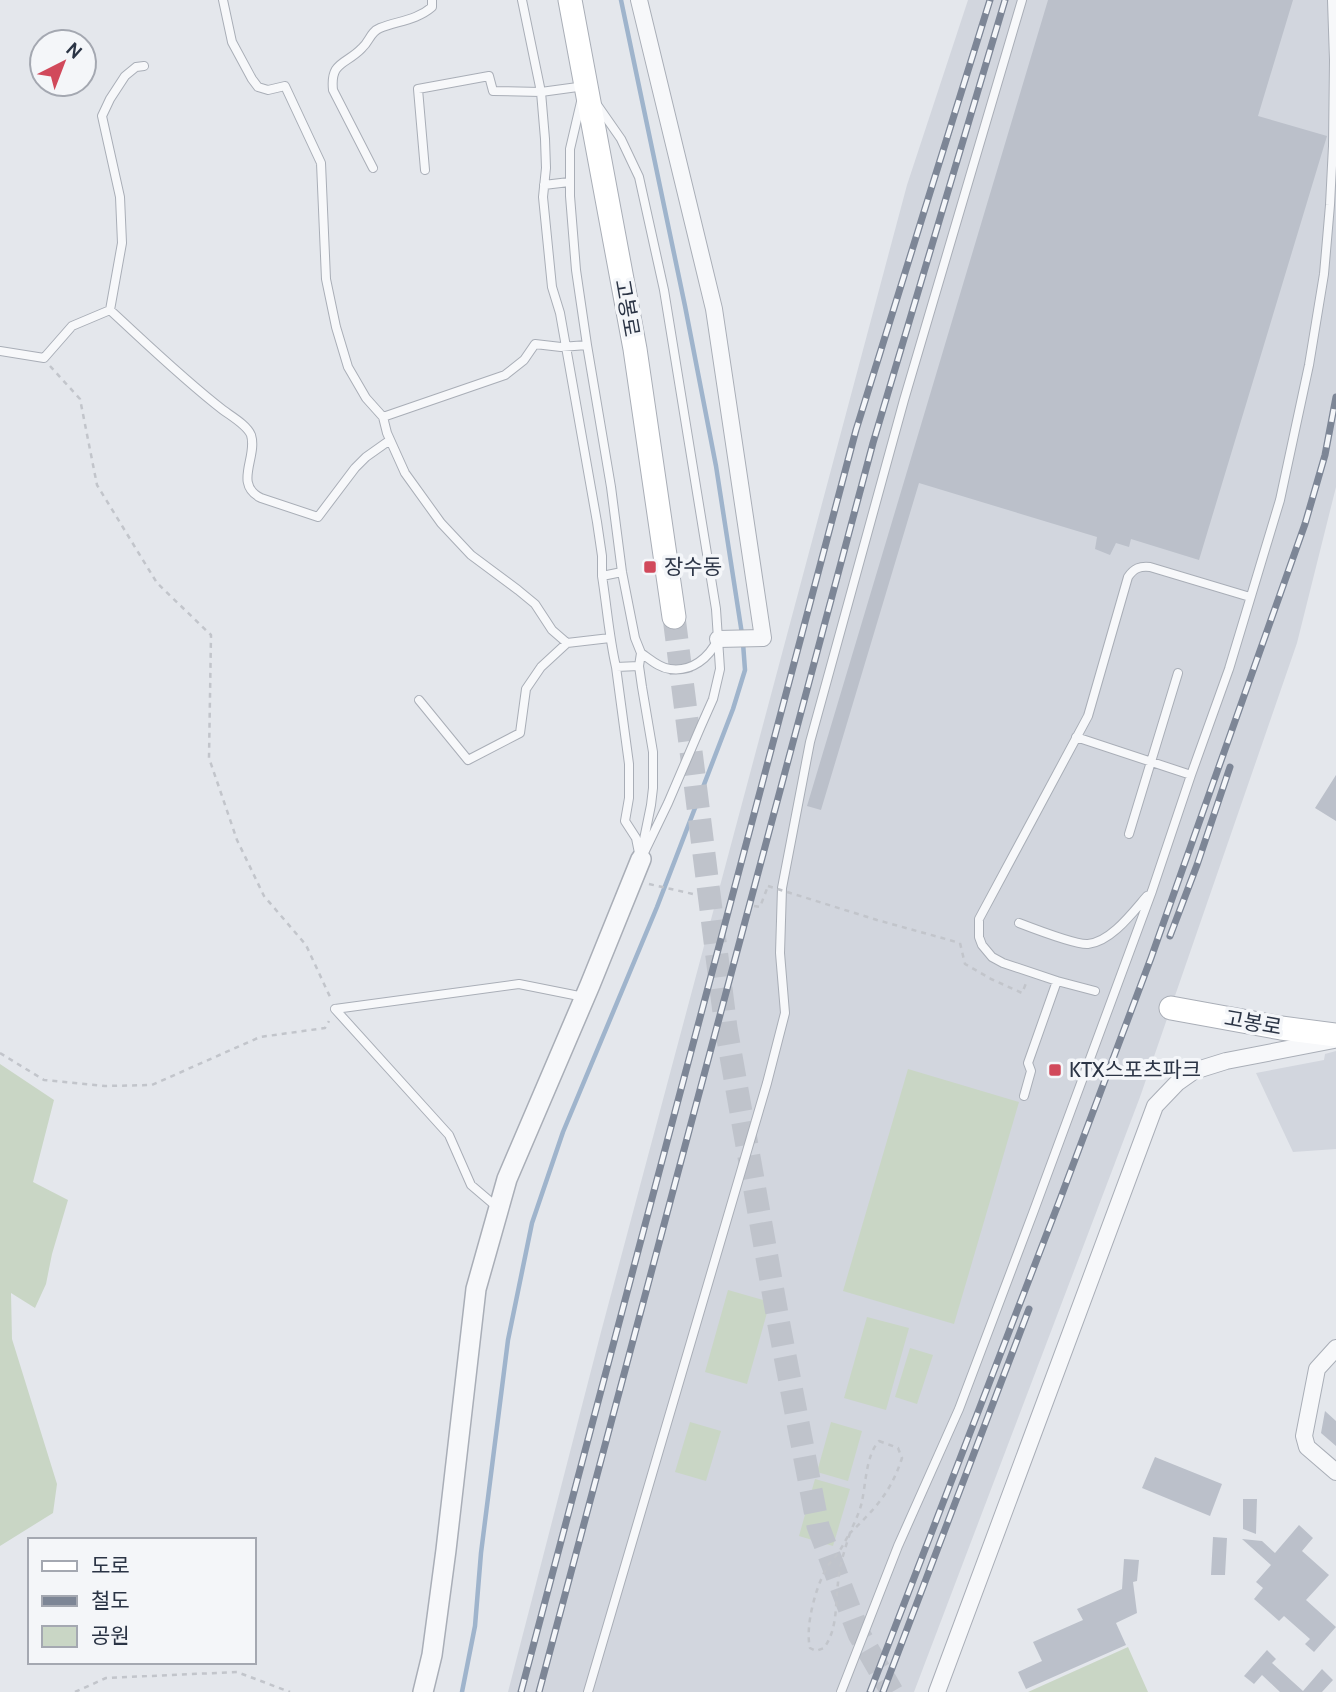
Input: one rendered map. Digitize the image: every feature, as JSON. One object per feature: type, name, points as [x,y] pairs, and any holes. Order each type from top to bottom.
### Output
[{"type":"main road","name":"고봉로","points":[[570,0],[635,349],[674,617]]},
{"type":"main road","name":"고봉로","points":[[1171,1008],[1336,1037]]},
{"type":"street","points":[[639,0],[713,309],[763,638],[723,639]]},
{"type":"street","points":[[423,1692],[432,1655],[446,1550],[476,1289],[507,1179],[640,859]]},
{"type":"street","points":[[937,1692],[1155,1106],[1194,1070],[1336,1037]]},
{"type":"street","points":[[1336,1348],[1317,1369],[1304,1436],[1307,1447],[1336,1472]]},
{"type":"lane","points":[[223,0],[232,42],[252,79],[258,87],[268,90],[285,86],[321,163],[326,279],[348,367],[366,398],[383,416],[390,440],[405,473],[442,523],[471,555],[535,604],[552,630],[567,643]]},
{"type":"lane","points":[[373,168],[333,90],[332,76],[340,64],[360,51],[370,35],[378,29],[424,14],[432,7],[432,0]]},
{"type":"lane","points":[[522,0],[541,92],[545,139],[543,197],[552,288],[560,313],[597,522],[610,638],[629,765],[629,798],[625,821],[636,838],[640,859]]},
{"type":"lane","points":[[588,1692],[779,1037],[785,1013],[780,953],[782,888],[810,742],[904,400],[1021,0]]},
{"type":"lane","points":[[841,1692],[898,1546],[959,1409],[1152,891],[1229,669],[1280,500],[1309,365],[1324,274],[1333,146],[1332,0]]},
{"type":"lane","points":[[110,310],[122,243],[120,197],[102,116],[125,76],[136,67],[144,66]]},
{"type":"lane","points":[[425,170],[418,89],[489,76],[492,91],[541,92],[585,86]]},
{"type":"lane","points":[[585,86],[570,149],[569,182],[576,270],[587,345],[622,572],[635,638],[641,653],[639,666],[653,752],[651,805],[640,859]]},
{"type":"lane","points":[[585,86],[621,139],[639,177],[664,290],[723,639],[720,669],[712,699],[668,803],[640,859]]},
{"type":"lane","points":[[544,185],[569,182]]},
{"type":"lane","points":[[110,310],[193,387],[251,433],[249,488],[261,498],[318,517],[355,468],[390,440]]},
{"type":"lane","points":[[0,351],[44,358],[72,326],[110,310]]},
{"type":"lane","points":[[383,416],[505,375],[524,360],[535,344],[587,345]]},
{"type":"lane","points":[[1094,991],[1003,963],[992,957],[982,945],[979,919],[1088,716],[1128,578],[1138,568],[1150,567],[1250,597]]},
{"type":"lane","points":[[602,576],[622,572]]},
{"type":"lane","points":[[419,699],[468,760],[520,733],[526,689],[541,667],[567,643],[610,638]]},
{"type":"lane","points":[[641,653],[656,664],[670,669],[694,667],[723,639]]},
{"type":"lane","points":[[616,667],[639,666]]},
{"type":"lane","points":[[1129,834],[1178,673]]},
{"type":"lane","points":[[1076,737],[1191,775]]},
{"type":"lane","points":[[1019,923],[1087,945],[1106,938],[1152,891]]},
{"type":"lane","points":[[1024,1096],[1031,1071],[1028,1063],[1057,981]]},
{"type":"lane","points":[[335,1009],[519,984],[584,997]]},
{"type":"lane","points":[[335,1009],[449,1135],[471,1185],[499,1209]]},
{"type":"path","points":[[0,1053],[44,1080],[105,1086],[152,1084],[260,1037],[325,1028],[335,1009],[306,944],[264,896],[237,840],[209,758],[211,635],[157,583],[97,485],[80,399],[44,358]]},
{"type":"path","points":[[654,885],[693,894]]},
{"type":"path","points":[[754,906],[760,907],[768,886],[960,943],[965,964],[1022,993],[1031,972]]},
{"type":"path","points":[[850,1533],[825,1569],[814,1603],[808,1639],[810,1648],[816,1651],[824,1648],[831,1639],[836,1616],[837,1583],[850,1533],[862,1503],[872,1448],[879,1441],[898,1448],[902,1458],[891,1486],[874,1509],[850,1533]]},
{"type":"path","points":[[75,1692],[106,1678],[237,1672],[289,1692]]},
{"type":"shaded area","points":[[968,0],[1336,0],[1336,487],[1297,643],[1140,1097],[914,1692],[508,1692],[601,1332],[907,185]]},
{"type":"shaded area","points":[[1336,1051],[1336,1149],[1293,1152],[1256,1073],[1324,1060],[1325,1054]]},
{"type":"green space","points":[[0,1064],[54,1100],[33,1182],[68,1200],[46,1284],[35,1308],[11,1293],[12,1339],[57,1484],[53,1513],[0,1546]]},
{"type":"green space","points":[[908,1069],[1019,1102],[954,1324],[843,1291]]},
{"type":"green space","points":[[728,1290],[770,1302],[747,1384],[705,1372]]},
{"type":"green space","points":[[867,1317],[909,1328],[886,1410],[844,1398]]},
{"type":"green space","points":[[910,1348],[933,1355],[917,1404],[895,1397]]},
{"type":"green space","points":[[690,1422],[721,1431],[706,1481],[675,1472]]},
{"type":"green space","points":[[831,1422],[862,1431],[848,1481],[817,1472]]},
{"type":"green space","points":[[815,1479],[850,1489],[833,1546],[799,1536]]},
{"type":"green space","points":[[1128,1647],[1148,1692],[1028,1692]]},
{"type":"building","points":[[1048,0],[1293,0],[1258,116],[1327,136],[1199,560],[1131,539],[1129,547],[1116,543],[1110,555],[1095,549],[1097,537],[919,483],[821,810],[807,806]]},
{"type":"building","points":[[1336,775],[1336,821],[1315,808]]},
{"type":"building","points":[[1325,1411],[1336,1421],[1336,1446],[1321,1433]]},
{"type":"building","points":[[1155,1457],[1222,1484],[1210,1516],[1142,1488]]},
{"type":"building","points":[[1243,1499],[1257,1499],[1256,1534],[1243,1529]]},
{"type":"building","points":[[1299,1525],[1313,1538],[1302,1551],[1329,1575],[1306,1600],[1336,1627],[1314,1652],[1305,1644],[1310,1639],[1284,1616],[1279,1621],[1254,1599],[1263,1588],[1256,1582],[1271,1565],[1242,1539],[1262,1541],[1275,1553]]},
{"type":"building","points":[[1213,1537],[1227,1538],[1225,1575],[1211,1575]]},
{"type":"building","points":[[1124,1559],[1139,1560],[1137,1581],[1133,1582],[1137,1613],[1116,1623],[1126,1645],[1026,1689],[1018,1672],[1042,1661],[1033,1642],[1083,1620],[1077,1609],[1122,1589]]},
{"type":"building","points":[[1267,1650],[1276,1659],[1272,1663],[1303,1691],[1322,1669],[1333,1680],[1322,1692],[1280,1692],[1262,1675],[1254,1684],[1244,1676]]},
{"type":"waterway","points":[[621,0],[716,466],[742,634]]},
{"type":"waterway","points":[[462,1692],[475,1626],[481,1553],[508,1340],[532,1223],[563,1132],[657,907],[733,709],[745,670],[743,643]]},
{"type":"tunnel","points":[[674,617],[726,1028],[818,1526],[859,1634],[892,1692]]},
{"type":"railway","points":[[521,1692],[856,430],[990,0]]},
{"type":"railway","points":[[539,1692],[873,443],[1005,0]]},
{"type":"railway","points":[[870,1692],[1151,958],[1305,524],[1325,455],[1336,397]]},
{"type":"railway","points":[[1170,936],[1230,767]]},
{"type":"railway","points":[[883,1692],[1029,1309]]},
{"type":"place","name":"장수동","points":[[650,567]]},
{"type":"place","name":"KTX스포츠파크","points":[[1055,1070]]}]
